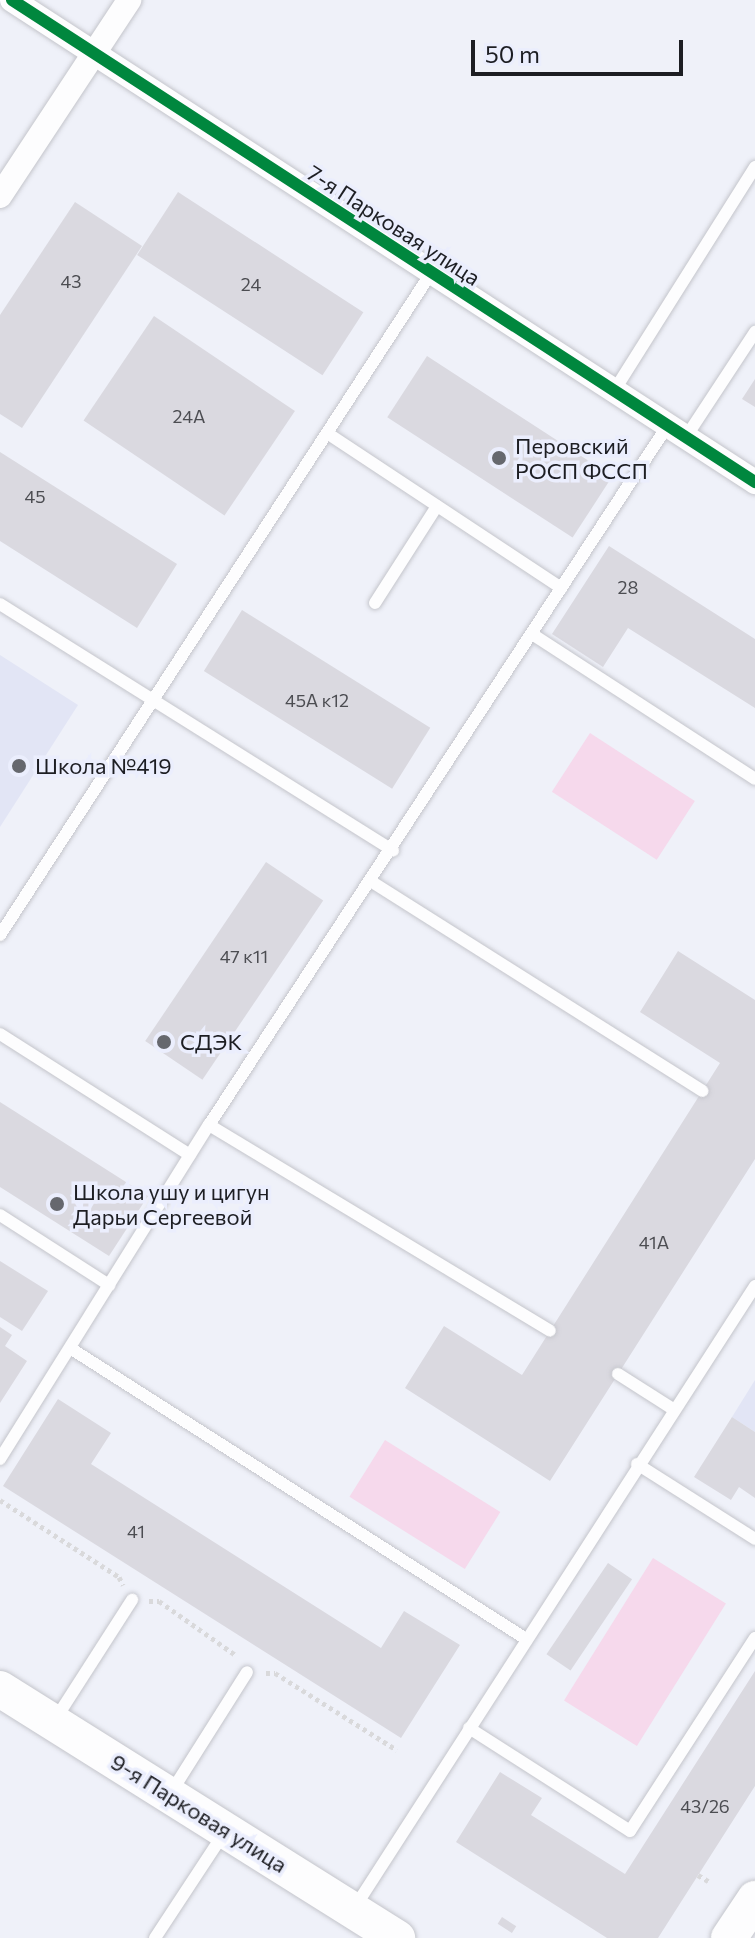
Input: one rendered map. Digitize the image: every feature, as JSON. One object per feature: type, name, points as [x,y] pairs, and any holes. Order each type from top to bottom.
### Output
[{"type":"main road","name":"9-я Парковая улица","points":[[0,1689],[397,1938]]},
{"type":"main road","points":[[729,1938],[755,1899]]},
{"type":"street","name":"7-я Парковая улица","points":[[12,0],[755,482]]},
{"type":"street","points":[[0,196],[129,0]]},
{"type":"lane","points":[[614,391],[755,167]]},
{"type":"lane","points":[[0,935],[431,273]]},
{"type":"lane","points":[[0,1459],[209,1125],[393,851],[561,588],[755,332]]},
{"type":"lane","points":[[327,433],[561,588]]},
{"type":"lane","points":[[375,603],[437,506]]},
{"type":"lane","points":[[0,604],[393,851]]},
{"type":"lane","points":[[532,634],[755,779]]},
{"type":"lane","points":[[372,882],[703,1091]]},
{"type":"lane","points":[[0,1034],[190,1155]]},
{"type":"lane","points":[[209,1125],[550,1331]]},
{"type":"lane","points":[[0,1215],[109,1285]]},
{"type":"lane","points":[[353,1910],[637,1464],[755,1286]]},
{"type":"lane","points":[[70,1348],[526,1639]]},
{"type":"lane","points":[[618,1374],[673,1409]]},
{"type":"lane","points":[[637,1464],[755,1539]]},
{"type":"lane","points":[[54,1722],[132,1600]]},
{"type":"lane","points":[[469,1728],[630,1831],[755,1638]]},
{"type":"lane","points":[[169,1795],[247,1672]]},
{"type":"lane","points":[[155,1938],[226,1830]]},
{"type":"path","points":[[0,1500],[119,1577],[132,1600],[159,1601],[233,1649],[247,1672],[275,1673],[397,1750]]},
{"type":"path","points":[[698,1875],[708,1881]]},
{"type":"shaded area","name":"Школа №419","points":[[0,655],[78,705],[0,827]]},
{"type":"shaded area","points":[[590,733],[695,801],[657,860],[552,792]]},
{"type":"shaded area","points":[[755,1380],[755,1432],[732,1417]]},
{"type":"shaded area","points":[[385,1440],[500,1512],[465,1569],[349,1497]]},
{"type":"shaded area","points":[[653,1558],[726,1604],[637,1746],[564,1700]]},
{"type":"building","points":[[178,192],[363,312],[322,375],[137,255]]},
{"type":"building","points":[[75,202],[142,246],[22,428],[0,414],[0,315]]},
{"type":"building","points":[[154,316],[295,411],[224,516],[84,420]]},
{"type":"building","points":[[427,356],[612,476],[573,538],[387,417]]},
{"type":"building","points":[[755,379],[755,407],[742,399]]},
{"type":"building","points":[[0,452],[177,564],[137,628],[0,541]]},
{"type":"building","points":[[609,546],[755,639],[755,708],[628,628],[603,667],[552,634]]},
{"type":"building","points":[[242,610],[430,728],[392,789],[204,671]]},
{"type":"building","points":[[266,862],[323,901],[202,1080],[145,1041]]},
{"type":"building","points":[[678,951],[755,1000],[755,1159],[550,1481],[405,1388],[444,1326],[522,1375],[720,1063],[640,1012]]},
{"type":"building","points":[[0,1102],[148,1196],[109,1256],[0,1187]]},
{"type":"building","points":[[0,1261],[48,1291],[22,1331],[0,1317]]},
{"type":"building","points":[[0,1327],[12,1335],[5,1346],[27,1361],[0,1403]]},
{"type":"building","points":[[58,1399],[111,1433],[91,1464],[381,1648],[404,1611],[460,1645],[401,1738],[3,1486]]},
{"type":"building","points":[[732,1417],[755,1432],[755,1498],[739,1487],[731,1500],[694,1477]]},
{"type":"building","points":[[608,1563],[632,1579],[571,1670],[546,1654]]},
{"type":"building","points":[[755,1671],[755,1786],[658,1938],[607,1938],[456,1842],[500,1772],[542,1798],[531,1815],[625,1874]]},
{"type":"building","points":[[502,1917],[516,1926],[512,1933],[498,1924]]},
{"type":"cycle path","points":[[12,0],[755,482]]},
{"type":"place","name":"Перовский РОСП ФССП","points":[[499,458]]},
{"type":"place","name":"Школа №419","points":[[19,766]]},
{"type":"place","name":"СДЭК","points":[[164,1042]]},
{"type":"place","name":"Школа ушу и цигун Дарьи Сергеевой","points":[[57,1204]]}]
